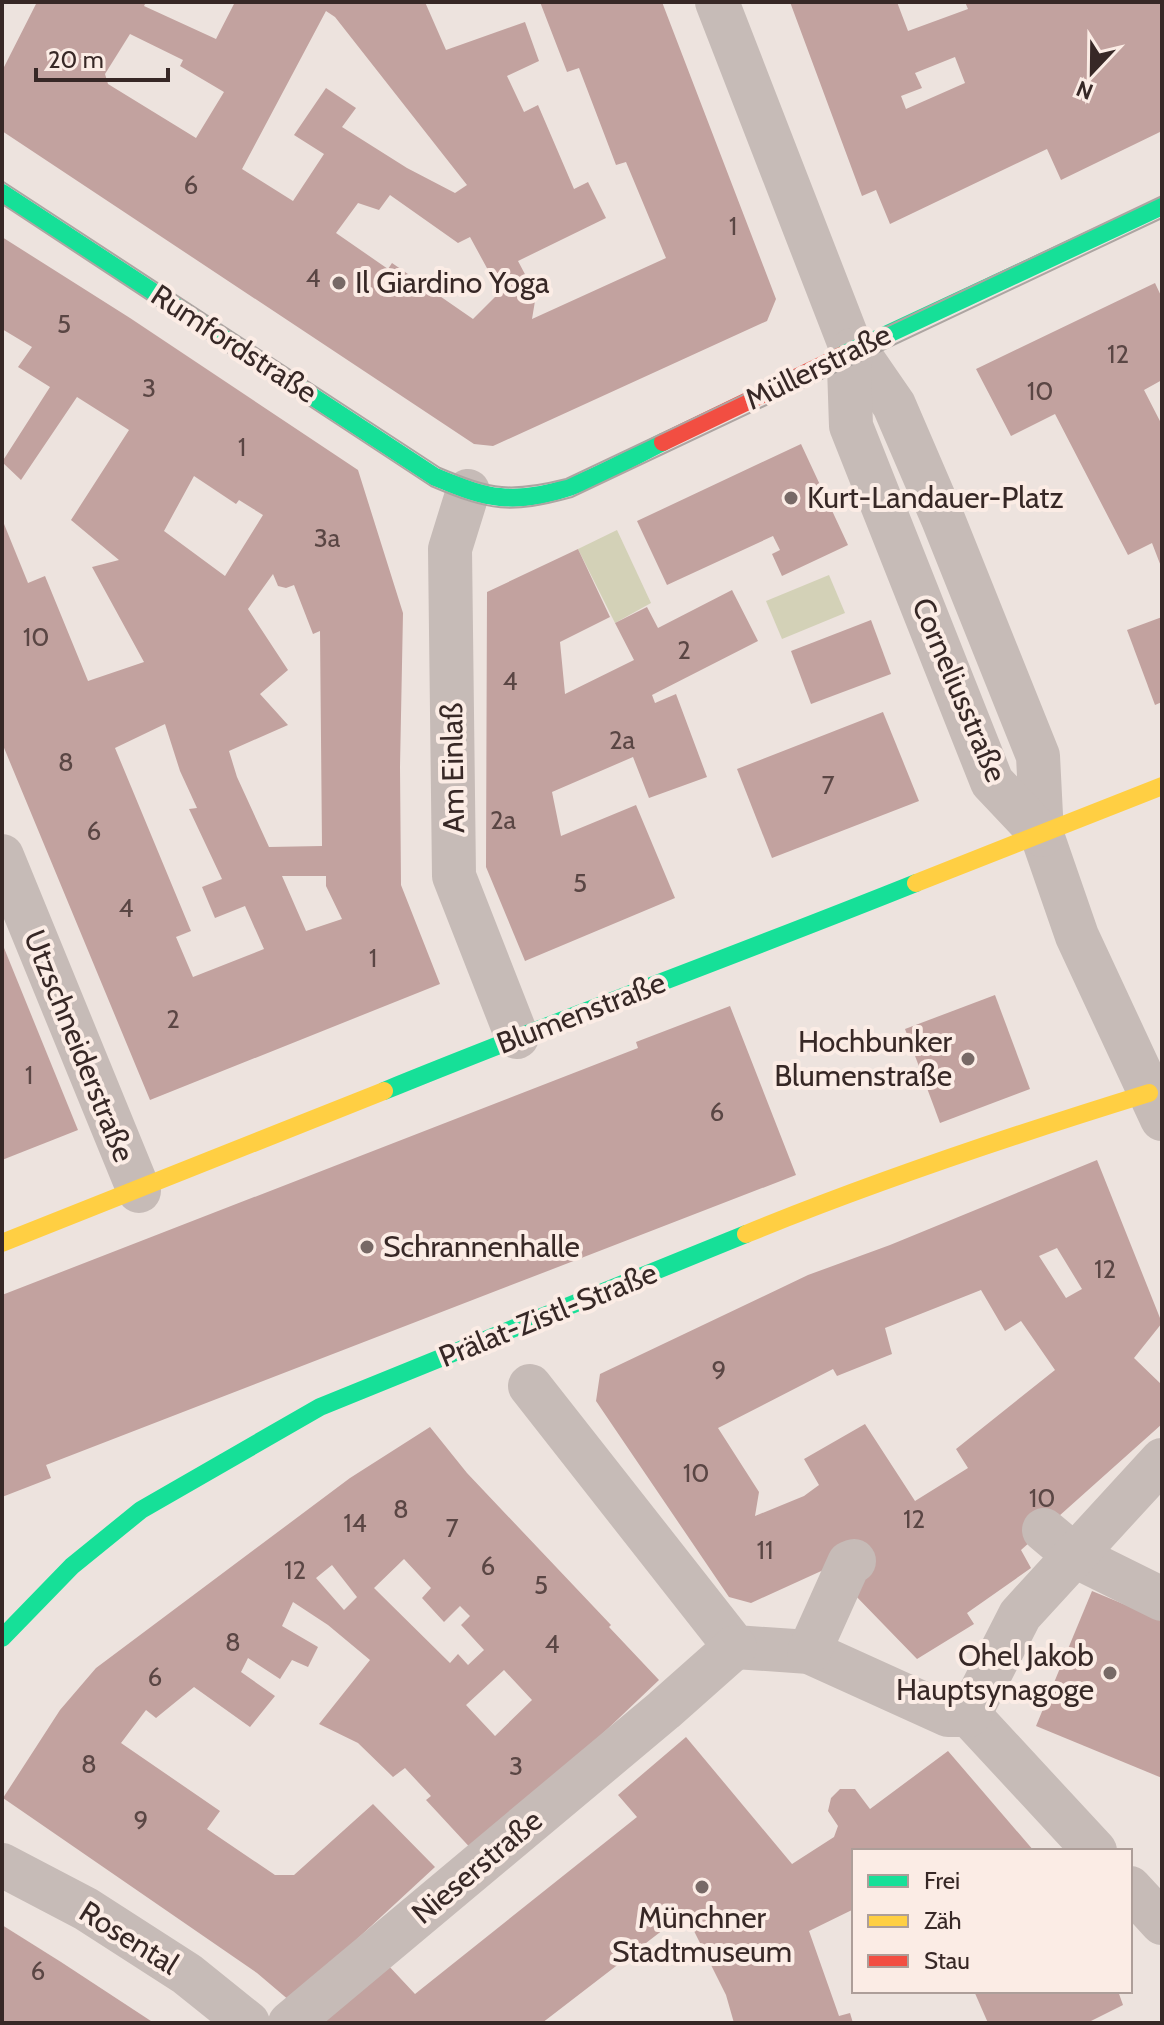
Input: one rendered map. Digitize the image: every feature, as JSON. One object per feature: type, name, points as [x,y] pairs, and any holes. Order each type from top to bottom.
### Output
[{"type":"street","name":"Corneliusstraße","points":[[717,2],[852,350],[849,367],[851,426],[992,782],[1042,835]]},
{"type":"street","name":"Rumfordstraße","points":[[2,193],[435,477],[468,491]]},
{"type":"street","name":"Müllerstraße","points":[[468,491],[499,499],[533,497],[569,488],[852,350],[1162,206]]},
{"type":"street","name":"Am Einlaß","points":[[468,491],[450,549],[454,876],[517,1037]]},
{"type":"street","name":"Blumenstraße","points":[[2,1243],[139,1191],[517,1037],[1162,786]]},
{"type":"street","points":[[1042,835],[1077,936],[1155,1106]]},
{"type":"street","name":"Utzschneiderstraße","points":[[2,856],[139,1191]]},
{"type":"street","name":"Prälat-Zistl-Straße","points":[[2,1638],[72,1566],[141,1510],[320,1407],[827,1201],[1049,1124],[1155,1106]]},
{"type":"street","points":[[530,1386],[669,1538],[735,1647],[809,1652],[959,1715],[1089,1849]]},
{"type":"street","points":[[959,1715],[1020,1615],[1059,1543],[1162,1460]]},
{"type":"street","points":[[1059,1543],[1162,1599]]},
{"type":"street","points":[[809,1652],[849,1563],[854,1561]]},
{"type":"street","name":"Nieserstraße","points":[[290,2023],[735,1647]]},
{"type":"street","name":"Rosental","points":[[2,1865],[86,1909],[187,1974],[248,2023]]},
{"type":"street","points":[[1132,1890],[1162,1923]]},
{"type":"shaded area","points":[[617,530],[651,603],[615,623],[578,549]]},
{"type":"shaded area","points":[[829,575],[845,613],[782,639],[766,601]]},
{"type":"building","points":[[37,2],[146,2],[144,6],[216,39],[235,2],[425,2],[446,50],[525,22],[539,61],[507,76],[524,112],[538,105],[574,189],[588,182],[606,218],[518,261],[536,295],[532,319],[666,258],[626,162],[616,165],[579,68],[567,72],[540,2],[662,2],[776,299],[767,321],[493,446],[474,444],[2,131],[2,71]],"holes":[[[326,11],[335,17],[467,185],[455,193],[407,168],[342,127],[356,108],[326,88],[294,135],[324,154],[293,201],[242,169]],[[130,34],[183,60],[180,66],[224,92],[196,138],[108,84],[105,74]],[[390,195],[458,243],[470,237],[500,292],[473,319],[392,263],[388,269],[336,233],[358,203],[379,210]]]},
{"type":"building","points":[[790,2],[897,2],[908,31],[968,9],[965,2],[1162,2],[1162,131],[1061,180],[1047,149],[890,224],[876,190],[862,196]],"holes":[[[955,57],[965,83],[906,109],[901,96],[922,88],[915,73]]]},
{"type":"building","points":[[2,237],[358,470],[403,613],[401,885],[440,984],[150,1100],[2,743],[2,519],[28,583],[45,576],[88,681],[144,662],[92,567],[119,560],[71,520],[129,430],[77,397],[21,480],[2,462],[50,387],[18,367],[32,347],[2,329]],"holes":[[[194,476],[236,504],[239,500],[263,515],[225,576],[164,531]],[[273,574],[278,586],[286,588],[294,585],[313,634],[320,631],[322,846],[269,847],[237,777],[229,751],[288,725],[260,694],[288,670],[248,609]],[[165,724],[180,771],[197,808],[189,809],[222,879],[202,887],[215,918],[245,906],[264,949],[193,977],[176,937],[191,931],[115,748]],[[282,876],[326,876],[326,886],[342,919],[306,931]]]},
{"type":"building","points":[[1155,283],[1162,298],[1162,380],[1144,390],[1162,425],[1162,569],[1152,543],[1128,555],[1055,414],[1011,436],[976,369]]},
{"type":"building","points":[[801,444],[848,545],[782,576],[772,554],[780,550],[773,536],[667,585],[637,521]]},
{"type":"building","points":[[578,549],[610,617],[560,642],[565,694],[634,660],[615,623],[647,607],[658,628],[732,590],[758,641],[652,695],[655,703],[676,694],[707,777],[649,798],[633,757],[552,792],[561,836],[636,805],[675,898],[525,961],[486,867],[487,592]]},
{"type":"building","points":[[1162,617],[1162,702],[1155,705],[1127,630]]},
{"type":"building","points":[[871,620],[891,674],[811,704],[791,651]]},
{"type":"building","points":[[883,712],[919,801],[772,858],[737,769]]},
{"type":"building","points":[[2,943],[78,1130],[2,1160]]},
{"type":"building","name":"Hochbunker Blumenstraße","points":[[995,995],[1030,1089],[940,1123],[905,1029]]},
{"type":"building","name":"Schrannenhalle","points":[[730,1006],[796,1175],[46,1465],[51,1478],[2,1497],[2,1295],[638,1048],[636,1042]]},
{"type":"building","points":[[1097,1160],[1162,1323],[1134,1358],[1162,1385],[1162,1424],[1021,1550],[1031,1568],[967,1613],[974,1624],[917,1659],[851,1591],[841,1562],[751,1603],[729,1597],[596,1401],[600,1374],[808,1275],[890,1245]],"holes":[[[1057,1248],[1082,1289],[1066,1298],[1039,1256]],[[981,1290],[1005,1331],[1021,1321],[1055,1370],[956,1449],[968,1468],[915,1501],[865,1424],[804,1459],[819,1485],[804,1496],[755,1516],[759,1492],[718,1428],[833,1369],[837,1376],[892,1354],[885,1328]]]},
{"type":"building","points":[[430,1427],[467,1473],[659,1680],[476,1854],[426,1800],[431,1796],[405,1768],[393,1777],[358,1743],[319,1724],[370,1660],[328,1625],[293,1602],[282,1626],[318,1647],[308,1667],[292,1660],[280,1679],[248,1658],[241,1672],[275,1696],[250,1727],[194,1687],[156,1718],[146,1710],[121,1743],[220,1811],[207,1829],[275,1875],[294,1875],[373,1804],[435,1867],[290,2001],[257,1973],[3,1798],[60,1710],[96,1668],[350,1478]],"holes":[[[404,1559],[431,1588],[422,1598],[444,1622],[460,1606],[470,1616],[461,1625],[484,1650],[468,1665],[458,1654],[450,1663],[374,1588]],[[332,1565],[357,1597],[344,1610],[316,1578]],[[504,1670],[532,1700],[495,1736],[466,1705]]]},
{"type":"building","name":"Ohel Jakob Hauptsynagoge","points":[[1092,1591],[1162,1620],[1162,1778],[1036,1726]]},
{"type":"building","name":"Münchner Stadtmuseum","points":[[686,1737],[792,1864],[834,1837],[838,1826],[828,1811],[831,1798],[840,1789],[855,1789],[870,1809],[948,1751],[1032,1849],[852,1849],[852,1910],[809,1931],[839,2016],[850,2013],[853,2023],[734,2023],[726,1995],[685,1913],[542,2023],[318,2023],[387,1964],[415,1994],[637,1817],[618,1795]]},
{"type":"building","points":[[2,1925],[61,1962],[154,2023],[2,2023]]},
{"type":"building","points":[[975,1993],[1119,1993],[1123,2005],[1087,2023],[988,2023]]},
{"type":"tram line","points":[[2,181],[440,468],[474,481],[502,487],[530,486],[566,479],[1162,196]]},
{"type":"tram line","points":[[2,204],[431,486],[469,501],[516,508],[572,497],[1162,218]]},
{"type":"traffic: fast","points":[[2,193],[435,477],[500,497],[543,494],[605,472],[663,442]]},
{"type":"traffic: fast","points":[[843,355],[1162,206]]},
{"type":"traffic: fast","points":[[384,1091],[916,883]]},
{"type":"traffic: fast","points":[[2,1638],[72,1566],[141,1510],[320,1407],[746,1234]]},
{"type":"traffic: slow","points":[[916,883],[1162,786]]},
{"type":"traffic: slow","points":[[2,1243],[384,1091]]},
{"type":"traffic: slow","points":[[746,1234],[946,1159],[1149,1093]]},
{"type":"traffic: jam","points":[[663,442],[843,355]]},
{"type":"place","name":"Il Giardino Yoga","points":[[339,283]]},
{"type":"place","name":"Kurt-Landauer-Platz","points":[[791,498]]},
{"type":"place","name":"Hochbunker Blumenstraße","points":[[968,1059]]},
{"type":"place","name":"Schrannenhalle","points":[[367,1247]]},
{"type":"place","name":"Ohel Jakob Hauptsynagoge","points":[[1110,1673]]},
{"type":"place","name":"Münchner Stadtmuseum","points":[[702,1887]]}]
